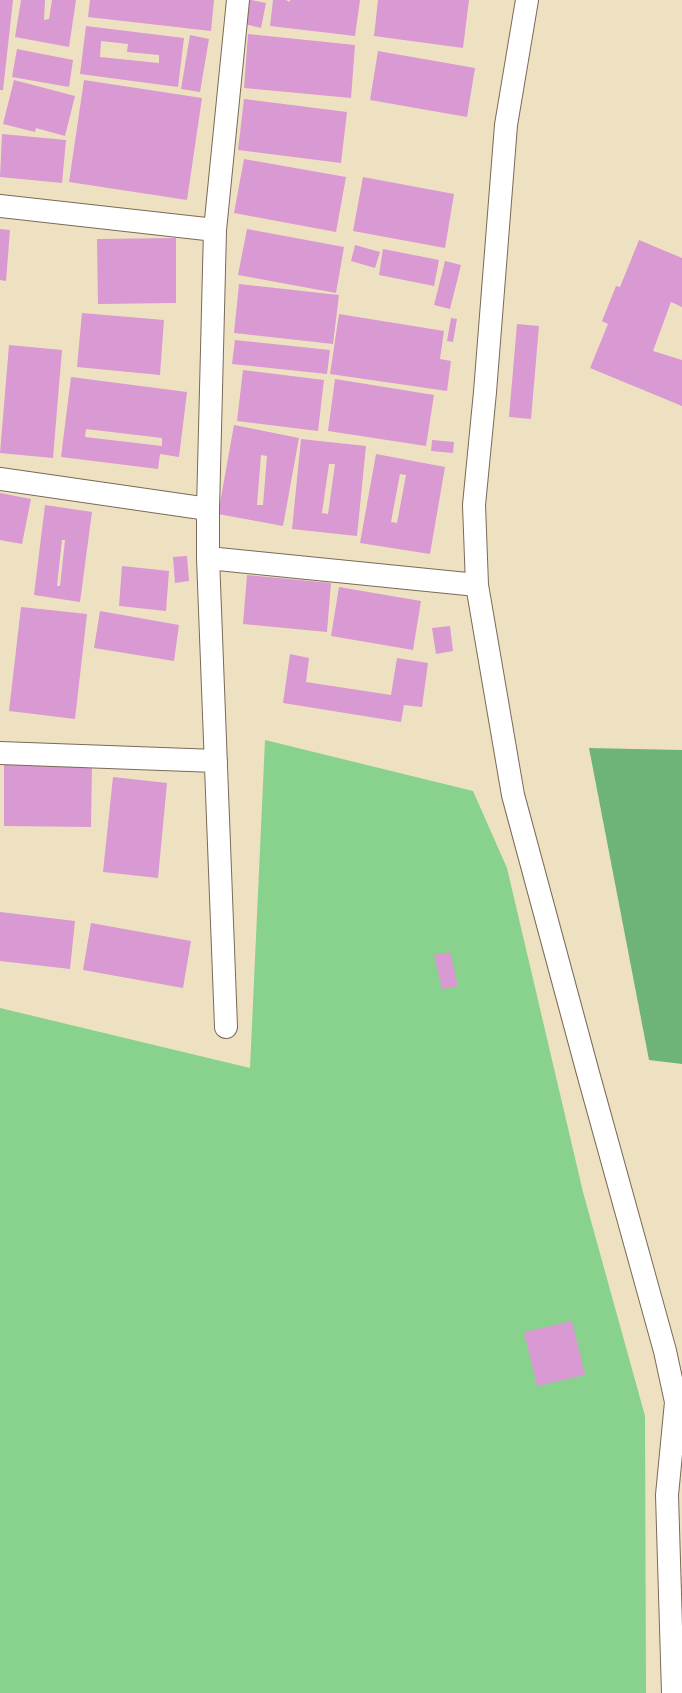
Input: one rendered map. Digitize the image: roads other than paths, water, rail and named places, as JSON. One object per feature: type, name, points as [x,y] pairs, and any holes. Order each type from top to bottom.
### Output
[{"type":"street","points":[[226,1027],[208,558],[208,509],[215,230],[238,0]]},
{"type":"street","points":[[527,0],[506,125],[485,392],[474,505],[477,585],[512,795],[679,1402],[667,1496],[673,1693]]},
{"type":"street","points":[[0,206],[215,230]]},
{"type":"street","points":[[0,479],[208,509]]},
{"type":"street","points":[[208,558],[477,585]]},
{"type":"street","points":[[0,752],[216,761]]}]
